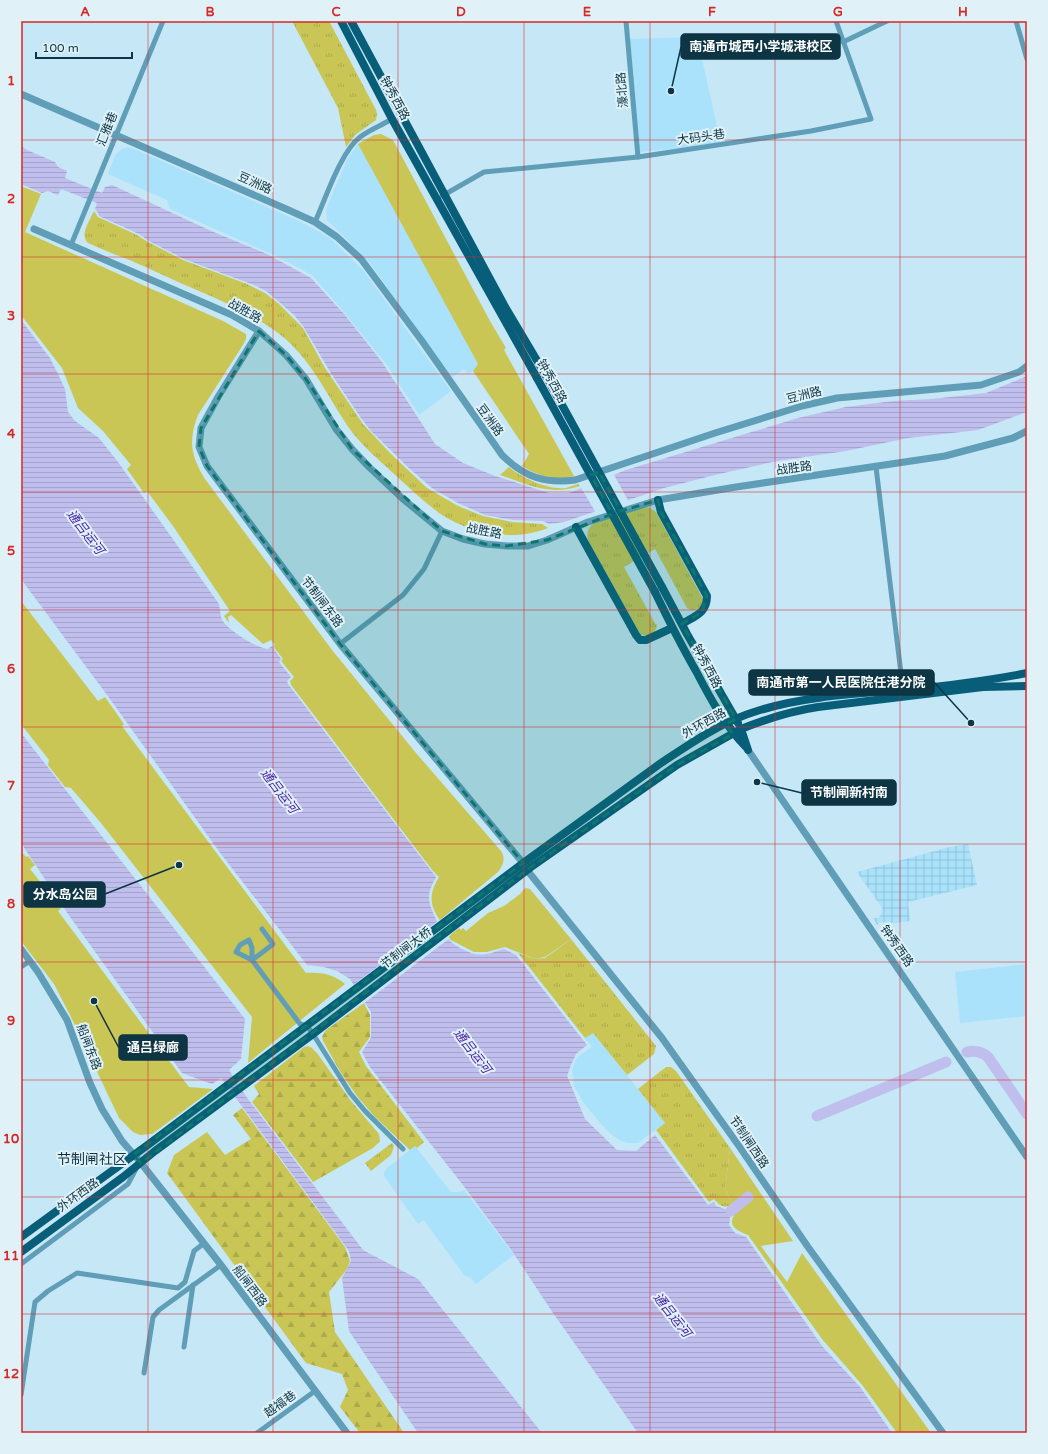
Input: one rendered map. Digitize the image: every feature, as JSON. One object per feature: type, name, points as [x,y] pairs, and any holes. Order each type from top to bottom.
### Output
[{"type":"main road","name":"钟秀西路","points":[[341,21],[392,119],[537,378],[659,589],[682,624],[741,729]]},
{"type":"main road","name":"钟秀西路","points":[[351,21],[504,305],[545,374],[659,589],[672,628],[715,707],[733,734],[748,750]]},
{"type":"main road","points":[[658,500],[661,512],[707,596],[707,603],[702,612],[682,624]]},
{"type":"main road","points":[[576,527],[640,640],[646,640],[672,628]]},
{"type":"main road","name":"外环西路","points":[[984,684],[1027,673]]},
{"type":"main road","name":"外环西路","points":[[525,866],[677,765],[741,729],[794,711],[1027,678]]},
{"type":"main road","name":"外环西路","points":[[483,900],[525,866],[661,763],[684,748],[736,719],[756,711],[790,702],[873,692],[1027,682]]},
{"type":"main road","name":"外环西路","points":[[984,684],[1027,686]]},
{"type":"main road","name":"外环西路","points":[[741,729],[748,750]]},
{"type":"main road","name":"节制闸大桥","points":[[307,1026],[337,1003],[483,900]]},
{"type":"main road","name":"节制闸大桥","points":[[313,1034],[483,900]]},
{"type":"main road","name":"外环西路","points":[[21,1237],[307,1026]]},
{"type":"main road","name":"外环西路","points":[[21,1252],[313,1034]]},
{"type":"street","name":"汇雅巷","points":[[71,244],[163,21]]},
{"type":"street","name":"濠北路","points":[[626,21],[638,156]]},
{"type":"street","name":"大码头巷","points":[[437,199],[484,172],[638,156],[811,131],[871,120],[836,21]]},
{"type":"street","points":[[843,42],[887,21]]},
{"type":"street","points":[[1016,21],[1027,59]]},
{"type":"street","name":"豆洲路","points":[[21,94],[315,222],[337,237],[361,258],[422,341],[502,455],[522,472],[548,481],[561,482],[576,480],[715,433],[802,406],[837,398],[981,385],[1019,372],[1027,366]]},
{"type":"street","points":[[315,222],[344,157],[351,146],[360,137],[392,119]]},
{"type":"street","name":"战胜路","points":[[34,229],[232,315],[259,331],[286,355],[306,379],[336,429],[369,467],[403,499],[442,531],[463,539],[485,544],[528,546],[547,540],[576,527],[658,500],[945,456],[1013,438],[1027,431]]},
{"type":"street","name":"节制闸东路","points":[[259,331],[218,397],[201,428],[199,447],[207,466],[340,644],[525,866]]},
{"type":"street","points":[[876,467],[903,690]]},
{"type":"street","points":[[340,644],[403,596],[424,569],[442,531]]},
{"type":"street","name":"钟秀西路","points":[[748,750],[1027,1158]]},
{"type":"street","name":"节制闸西路","points":[[525,866],[662,1038],[731,1134],[808,1248],[943,1433]]},
{"type":"street","points":[[262,929],[272,944],[252,960],[300,1024],[307,1026],[313,1034],[350,1093],[365,1111],[403,1149]]},
{"type":"street","name":"船闸东路","points":[[21,949],[38,972],[67,1020],[90,1083],[102,1109],[122,1141],[133,1154]]},
{"type":"street","points":[[21,967],[30,961]]},
{"type":"street","name":"船闸西路","points":[[133,1154],[139,1165],[221,1265],[347,1433]]},
{"type":"street","points":[[21,1264],[128,1184],[139,1165]]},
{"type":"street","points":[[21,1394],[35,1302],[77,1273],[178,1288],[185,1282],[194,1251],[204,1244]]},
{"type":"street","points":[[144,1373],[153,1317],[159,1310],[221,1265]]},
{"type":"street","points":[[184,1347],[193,1285]]},
{"type":"street","name":"越福巷","points":[[257,1433],[315,1391]]},
{"type":"highlighted area","points":[[259,331],[286,355],[306,379],[352,449],[442,531],[485,544],[507,546],[547,540],[612,514],[591,475],[599,472],[621,511],[658,500],[661,512],[707,596],[702,612],[682,624],[736,719],[726,724],[733,734],[677,765],[527,870],[141,1163],[133,1155],[523,863],[340,644],[207,466],[199,447],[201,428]]},
{"type":"shaded area","points":[[697,37],[721,144],[639,152],[629,39]]},
{"type":"shaded area","points":[[358,144],[421,255],[478,364],[473,371],[468,374],[464,369],[451,378],[370,263],[327,220],[327,207],[347,160]]},
{"type":"shaded area","points":[[128,147],[299,221],[332,240],[363,270],[451,391],[419,415],[387,365],[312,275],[278,257],[170,209],[167,200],[108,174],[116,154],[122,149]]},
{"type":"shaded area","points":[[968,844],[977,885],[908,902],[910,921],[896,923],[880,922],[877,925],[873,918],[878,918],[881,915],[882,908],[857,872],[950,847]]},
{"type":"shaded area","points":[[1027,964],[1027,1016],[960,1023],[955,972]]},
{"type":"shaded area","points":[[593,1033],[665,1123],[638,1143],[621,1141],[612,1135],[583,1102],[574,1086],[572,1070],[575,1061],[579,1056],[592,1047],[585,1038]]},
{"type":"shaded area","points":[[415,1146],[451,1192],[460,1192],[464,1190],[514,1255],[476,1284],[471,1278],[464,1275],[424,1220],[418,1224],[384,1176],[387,1168]]},
{"type":"green space","points":[[292,21],[329,21],[376,110],[376,120],[355,135],[346,147],[338,108]]},
{"type":"green space","points":[[381,134],[393,140],[506,348],[504,350],[574,476],[567,478],[547,477],[534,473],[522,466],[529,454],[473,371],[478,364],[358,144],[374,135]]},
{"type":"green space","points":[[21,186],[41,194],[25,232],[223,321],[246,334],[246,339],[243,345],[198,415],[192,441],[194,455],[200,471],[205,479],[332,650],[416,753],[501,851],[503,862],[498,872],[440,920],[436,915],[432,904],[433,888],[439,877],[291,685],[290,681],[294,677],[281,661],[283,659],[273,646],[275,645],[271,640],[263,644],[231,615],[228,617],[229,623],[224,616],[230,611],[173,526],[147,491],[144,493],[127,469],[131,465],[103,431],[78,408],[62,368],[21,315]]},
{"type":"green space","points":[[94,211],[98,217],[137,235],[183,260],[247,284],[265,293],[279,304],[303,328],[325,368],[363,424],[391,454],[427,488],[458,506],[483,516],[512,522],[542,524],[548,528],[521,535],[492,534],[464,526],[439,513],[410,489],[359,440],[349,428],[316,375],[286,340],[265,324],[228,304],[88,243],[85,232]]},
{"type":"green space","points":[[509,467],[528,479],[543,485],[559,488],[566,488],[578,484],[580,486],[569,489],[549,490],[530,486],[500,475]]},
{"type":"green space","points":[[645,507],[656,512],[703,599],[701,606],[698,608],[692,610],[687,608],[655,549],[624,567],[656,625],[657,624],[655,631],[648,636],[645,636],[639,632],[587,536],[589,529],[595,522]]},
{"type":"green space","points":[[21,601],[98,701],[105,697],[124,724],[122,726],[306,973],[327,974],[345,984],[248,1063],[252,1017],[101,823],[71,788],[65,787],[48,765],[49,760],[21,724]]},
{"type":"green space","points":[[21,851],[26,857],[28,856],[35,865],[30,869],[61,908],[58,911],[189,1087],[213,1089],[152,1134],[140,1135],[133,1132],[119,1118],[54,984],[21,941]]},
{"type":"green space","points":[[525,888],[530,889],[571,939],[545,957],[535,959],[505,947],[487,952],[474,952],[448,937],[459,928],[461,930],[463,928],[466,931],[488,913],[504,906],[520,894]]},
{"type":"green space","points":[[571,939],[656,1046],[654,1054],[627,1075],[593,1033],[585,1038],[518,953],[535,959],[545,958]]},
{"type":"green space","points":[[364,1003],[370,1015],[370,1037],[359,1052],[366,1066],[424,1142],[417,1148],[415,1146],[410,1150],[374,1116],[357,1096],[341,1073],[323,1041],[322,1037],[326,1030]]},
{"type":"green space","points":[[308,1046],[317,1053],[351,1101],[379,1134],[380,1141],[373,1148],[313,1182],[252,1102],[259,1094],[254,1086],[304,1047]]},
{"type":"green space","points":[[666,1067],[671,1067],[676,1071],[730,1148],[725,1190],[733,1204],[730,1206],[722,1206],[714,1199],[709,1202],[656,1130],[665,1123],[638,1089]]},
{"type":"green space","points":[[242,1108],[345,1247],[350,1261],[347,1269],[329,1292],[335,1332],[404,1433],[360,1433],[340,1407],[348,1390],[342,1374],[306,1363],[167,1173],[174,1155],[207,1132],[225,1155],[251,1139],[233,1115]]},
{"type":"green space","points":[[392,1143],[394,1146],[391,1155],[371,1171],[365,1163]]},
{"type":"green space","points":[[730,1148],[793,1241],[761,1246],[787,1282],[802,1253],[931,1433],[897,1433],[863,1386],[822,1339],[748,1235],[739,1231],[734,1226],[732,1222],[733,1217],[752,1198],[750,1195],[733,1204],[725,1190]]},
{"type":"water","points":[[21,146],[55,162],[58,167],[67,171],[65,178],[102,193],[105,187],[112,185],[209,230],[267,254],[311,278],[345,315],[382,362],[435,444],[463,463],[495,476],[549,493],[569,493],[626,470],[798,418],[846,407],[893,401],[932,399],[986,393],[1027,376],[1027,412],[978,430],[908,438],[846,451],[777,461],[719,474],[664,488],[564,522],[549,524],[543,521],[513,520],[485,515],[458,503],[432,488],[371,431],[332,375],[303,326],[294,315],[266,291],[254,285],[184,259],[149,241],[139,234],[99,216],[95,209],[97,203],[61,189],[58,195],[48,191],[42,193],[21,184]]},
{"type":"water","name":"通吕运河","points":[[21,320],[50,358],[65,389],[68,412],[75,421],[99,438],[118,462],[219,604],[222,620],[230,629],[250,642],[268,649],[272,646],[281,659],[279,662],[291,677],[287,681],[288,684],[436,877],[431,887],[429,901],[436,920],[447,938],[458,947],[474,954],[486,954],[504,949],[516,955],[587,1045],[576,1054],[567,1076],[585,1119],[617,1150],[636,1151],[655,1135],[708,1205],[714,1202],[716,1206],[731,1211],[729,1225],[735,1233],[746,1237],[822,1346],[860,1387],[892,1433],[638,1433],[553,1313],[512,1251],[463,1185],[370,1067],[362,1052],[371,1038],[371,1012],[350,979],[337,971],[324,967],[307,965],[221,854],[110,699],[21,579]]},
{"type":"water","points":[[21,733],[245,1019],[241,1059],[229,1070],[245,1095],[363,1250],[418,1279],[542,1433],[418,1433],[349,1331],[342,1278],[351,1261],[349,1251],[221,1078],[212,1084],[182,1073],[68,914],[21,843]]},
{"type":"pier","points":[[613,473],[629,502],[596,513],[580,486]]},
{"type":"pier","points":[[439,920],[450,938],[363,1004],[352,986]]},
{"type":"waterway","points":[[967,1052],[978,1052],[988,1057],[1027,1114]]},
{"type":"waterway","points":[[817,1116],[946,1062]]},
{"type":"waterway","points":[[731,1211],[748,1197]]},
{"type":"place","name":"南通市城西小学城港校区","points":[[671,91]]},
{"type":"place","name":"南通市第一人民医院任港分院","points":[[971,723]]},
{"type":"place","name":"节制闸新村南","points":[[757,782]]},
{"type":"place","name":"分水岛公园","points":[[179,865]]},
{"type":"place","name":"通吕绿廊","points":[[94,1001]]},
{"type":"district","name":"节制闸社区","points":[[92,1159]]}]
